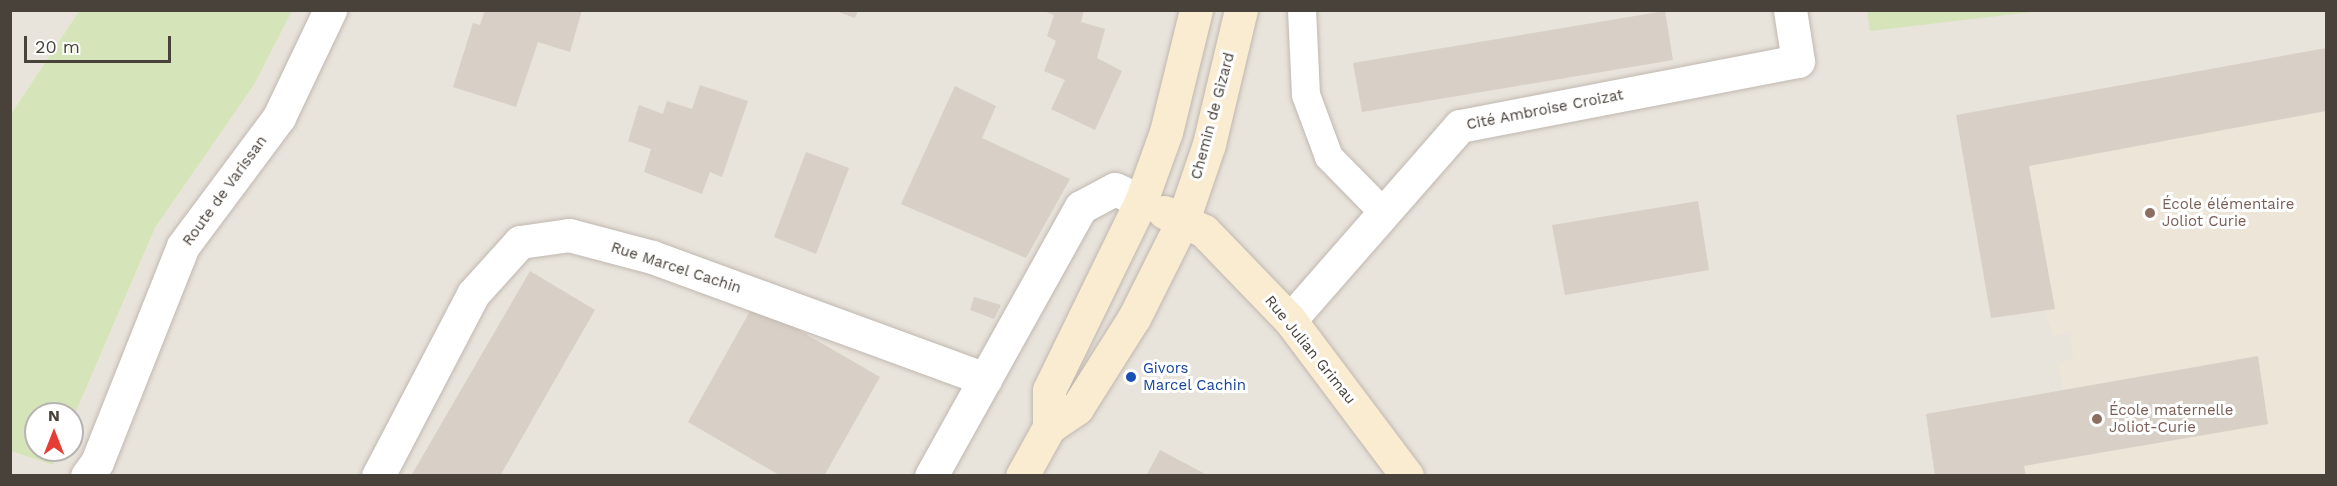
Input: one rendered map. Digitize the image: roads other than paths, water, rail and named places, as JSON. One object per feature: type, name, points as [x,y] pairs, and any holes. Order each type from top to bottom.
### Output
[{"type":"street","name":"Route de Varissan","points":[[87,476],[97,462],[183,246],[279,117],[330,10]]},
{"type":"street","points":[[1050,427],[1050,390],[1056,373],[1140,201],[1166,132],[1196,10]]},
{"type":"street","name":"Chemin de Gizard","points":[[1183,220],[1209,144],[1241,10]]},
{"type":"street","name":"Cité Ambroise Croizat","points":[[1290,320],[1460,126],[1798,61],[1790,10]]},
{"type":"street","points":[[931,476],[1081,207],[1115,189],[1140,201]]},
{"type":"street","name":"Rue Julian Grimau","points":[[1140,201],[1204,231],[1290,320],[1407,476]]},
{"type":"street","points":[[1022,476],[1050,427],[1077,408],[1134,318],[1183,220]]},
{"type":"street","name":"Rue Marcel Cachin","points":[[378,476],[473,294],[520,242],[569,235],[652,257],[985,379]]},
{"type":"lane","points":[[1302,10],[1306,95],[1329,157],[1384,213]]},
{"type":"place","name":"École élémentaire Joliot Curie","points":[[2150,213]]},
{"type":"place","name":"Givors Marcel Cachin","points":[[1131,377]]},
{"type":"place","name":"École maternelle Joliot-Curie","points":[[2097,419]]}]
